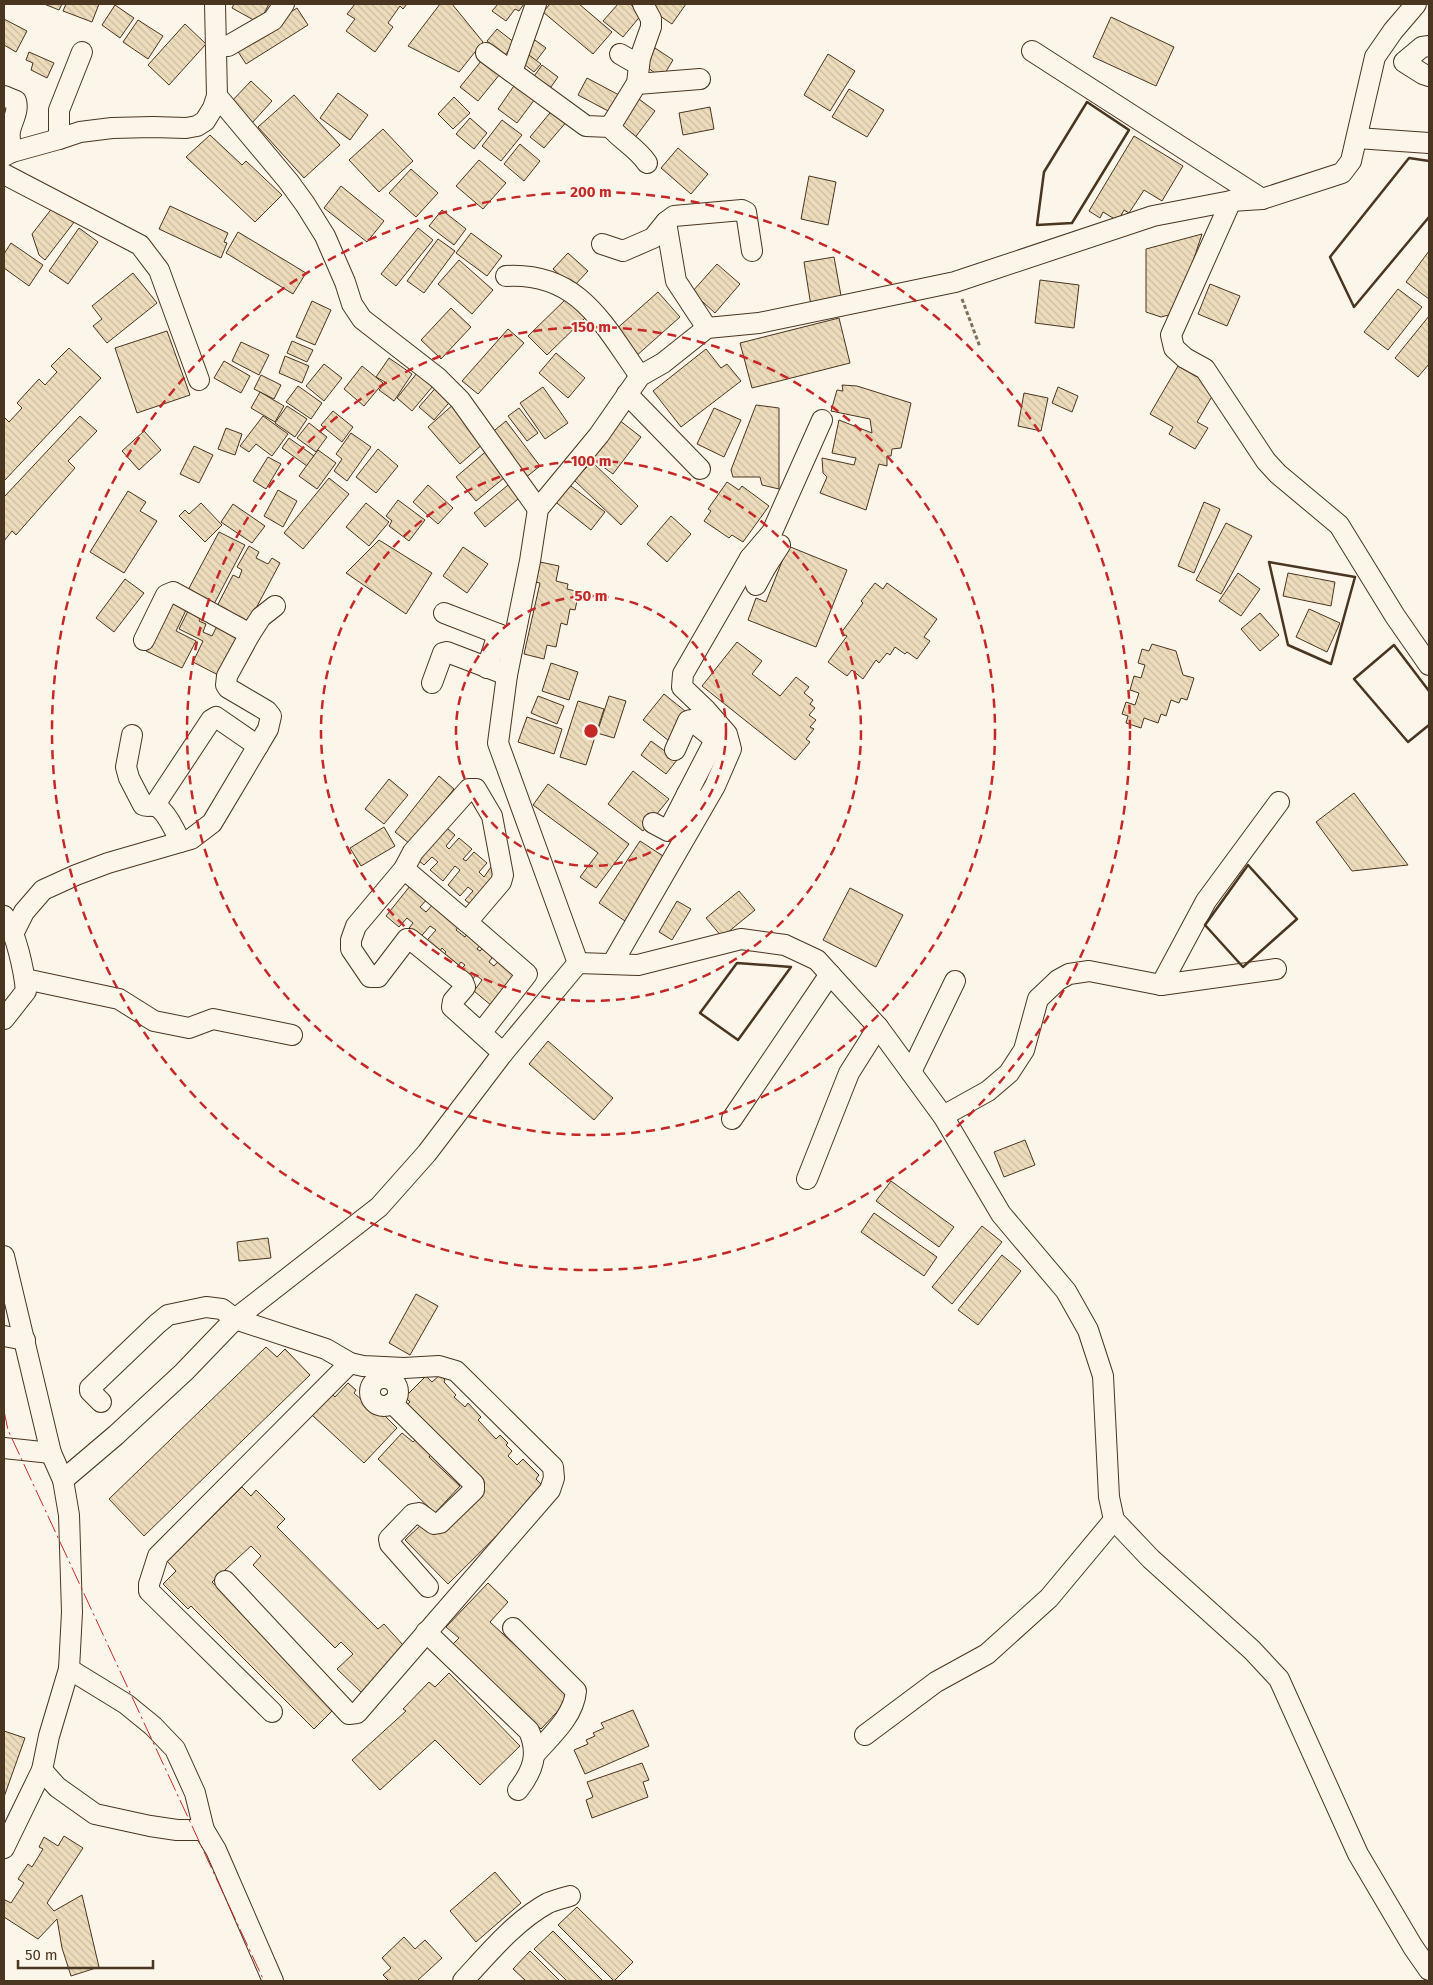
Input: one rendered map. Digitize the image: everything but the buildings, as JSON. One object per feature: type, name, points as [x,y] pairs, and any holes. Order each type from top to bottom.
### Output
[{"type":"street","points":[[4,96],[16,101],[17,106],[10,129],[8,154],[80,132],[112,128],[186,128],[197,126],[204,121],[213,108],[216,96],[217,46],[215,4]]},
{"type":"street","points":[[217,46],[228,46],[273,20],[284,4]]},
{"type":"street","points":[[512,72],[536,4]]},
{"type":"street","points":[[610,127],[638,74],[640,58],[651,27],[652,19],[643,4]]},
{"type":"street","points":[[487,668],[506,637],[530,561],[538,509],[599,434],[640,376],[663,363],[707,328],[759,323],[955,282],[1153,216],[1231,201],[1262,199],[1342,172],[1350,161],[1357,138],[1375,57],[1393,31],[1416,4]]},
{"type":"street","points":[[1404,62],[1422,47],[1429,46]]},
{"type":"street","points":[[1032,51],[1262,199]]},
{"type":"street","points":[[59,139],[59,110],[82,52]]},
{"type":"street","points":[[486,53],[586,126],[610,127],[643,157],[647,163]]},
{"type":"street","points":[[620,54],[638,74],[700,79]]},
{"type":"street","points":[[1377,54],[1404,62],[1429,76]]},
{"type":"street","points":[[216,96],[290,182],[305,204],[325,236],[345,282],[352,304],[362,319],[438,378],[460,400],[538,509]]},
{"type":"street","points":[[1357,138],[1429,143]]},
{"type":"street","points":[[4,174],[140,245],[159,270],[199,380]]},
{"type":"street","points":[[1231,201],[1172,335],[1174,348],[1185,358],[1205,369],[1266,461],[1278,474],[1339,525],[1395,616],[1429,664]]},
{"type":"street","points":[[602,244],[623,251],[653,238],[666,222],[674,216],[742,210],[746,212],[752,251]]},
{"type":"street","points":[[666,222],[676,281],[707,328]]},
{"type":"street","points":[[506,276],[525,275],[543,279],[571,292],[589,306],[640,376]]},
{"type":"street","points":[[627,394],[700,469]]},
{"type":"street","points":[[612,964],[715,786],[731,749],[727,734],[682,687],[684,674],[758,561],[822,420]]},
{"type":"street","points":[[756,585],[758,561],[780,545]]},
{"type":"street","points":[[144,640],[166,595],[173,592],[250,634]]},
{"type":"street","points":[[4,1019],[26,991],[25,979],[9,924],[24,912],[43,890],[108,863],[191,839],[212,823],[268,729],[271,716],[226,685],[227,676],[250,634],[261,617],[275,606]]},
{"type":"street","points":[[444,613],[506,637]]},
{"type":"street","points":[[506,637],[507,675],[498,743],[560,892],[578,963]]},
{"type":"street","points":[[432,683],[443,653],[447,652],[507,675]]},
{"type":"street","points":[[154,806],[211,720],[216,717],[258,746]]},
{"type":"street","points":[[653,823],[668,832],[687,794],[685,763],[688,721],[691,720],[713,738],[714,742],[707,756]]},
{"type":"street","points":[[132,735],[126,767],[129,778],[143,805],[154,806],[168,818],[180,842]]},
{"type":"street","points":[[685,763],[707,756],[724,765]]},
{"type":"street","points":[[685,763],[715,786]]},
{"type":"street","points":[[468,924],[467,922],[501,882],[503,875],[492,816],[476,789],[469,789],[413,852],[404,869],[356,926],[351,940],[351,949],[370,977],[378,977],[407,939],[410,939],[463,982],[465,987],[452,1002],[452,1008],[503,1054]]},
{"type":"street","points":[[687,794],[704,804]]},
{"type":"street","points":[[1161,985],[1206,901],[1279,802]]},
{"type":"street","points":[[404,869],[551,996]]},
{"type":"street","points":[[578,963],[638,965],[741,939],[785,946],[817,960],[878,1027],[943,1116],[1001,1214],[1066,1291],[1088,1330],[1103,1376],[1109,1497],[1114,1520],[1151,1559],[1252,1650],[1279,1679],[1358,1854],[1413,1947],[1429,1970]]},
{"type":"street","points":[[63,1480],[123,1429],[184,1372],[235,1319],[378,1207],[427,1153],[503,1054],[578,963]]},
{"type":"street","points":[[943,1116],[988,1091],[1009,1073],[1024,1050],[1038,999],[1058,980],[1069,974],[1089,971],[1161,985],[1276,969]]},
{"type":"street","points":[[481,1034],[527,974]]},
{"type":"street","points":[[732,1119],[830,974]]},
{"type":"street","points":[[25,979],[119,999],[154,1021],[189,1028],[213,1019],[292,1035]]},
{"type":"street","points":[[911,1072],[955,981]]},
{"type":"street","points":[[807,1179],[848,1074],[878,1027]]},
{"type":"street","points":[[4,1256],[51,1453],[63,1480],[69,1515],[72,1612],[69,1669],[49,1736],[42,1770],[4,1848]]},
{"type":"street","points":[[101,1402],[90,1391],[90,1388],[168,1315],[206,1306],[222,1309],[235,1319],[326,1349],[363,1370],[390,1379],[398,1390],[397,1398],[392,1403],[474,1484],[474,1490],[440,1523],[434,1524],[419,1512],[413,1514],[389,1539],[390,1544],[428,1587]]},
{"type":"street","points":[[4,1336],[24,1340]]},
{"type":"street","points":[[225,1581],[349,1714],[357,1713],[550,1490],[554,1478],[552,1467],[456,1371],[439,1366],[363,1370],[158,1556],[149,1584],[149,1591],[272,1712]]},
{"type":"street","points":[[4,1448],[51,1453]]},
{"type":"street","points":[[865,1735],[936,1682],[987,1654],[1049,1598],[1114,1520]]},
{"type":"street","points":[[513,1628],[576,1692],[576,1700],[568,1714],[535,1754],[528,1777],[518,1790]]},
{"type":"street","points":[[426,1632],[529,1731],[535,1754]]},
{"type":"street","points":[[69,1669],[126,1704],[153,1726],[175,1749],[195,1793],[204,1830],[216,1850],[273,1981]]},
{"type":"street","points":[[42,1770],[58,1788],[95,1814],[177,1830],[204,1830]]},
{"type":"street","points":[[462,1981],[488,1954],[537,1910],[550,1902],[570,1896]]},
{"type":"path","points":[[955,282],[980,347]]},
{"type":"wall","points":[[1087,102],[1129,130],[1072,223],[1037,225],[1044,172],[1087,102]]},
{"type":"wall","points":[[1429,161],[1409,158],[1330,257],[1354,307],[1429,217]]},
{"type":"wall","points":[[1269,562],[1355,577],[1331,664],[1288,645],[1269,562]]},
{"type":"wall","points":[[1429,691],[1394,645],[1354,679],[1408,742],[1429,725]]},
{"type":"wall","points":[[1248,865],[1297,919],[1243,967],[1205,925],[1248,865]]},
{"type":"wall","points":[[737,963],[791,967],[738,1040],[700,1013],[737,963]]},
{"type":"power","points":[[4,1411],[8,1430],[264,1981]]}]
